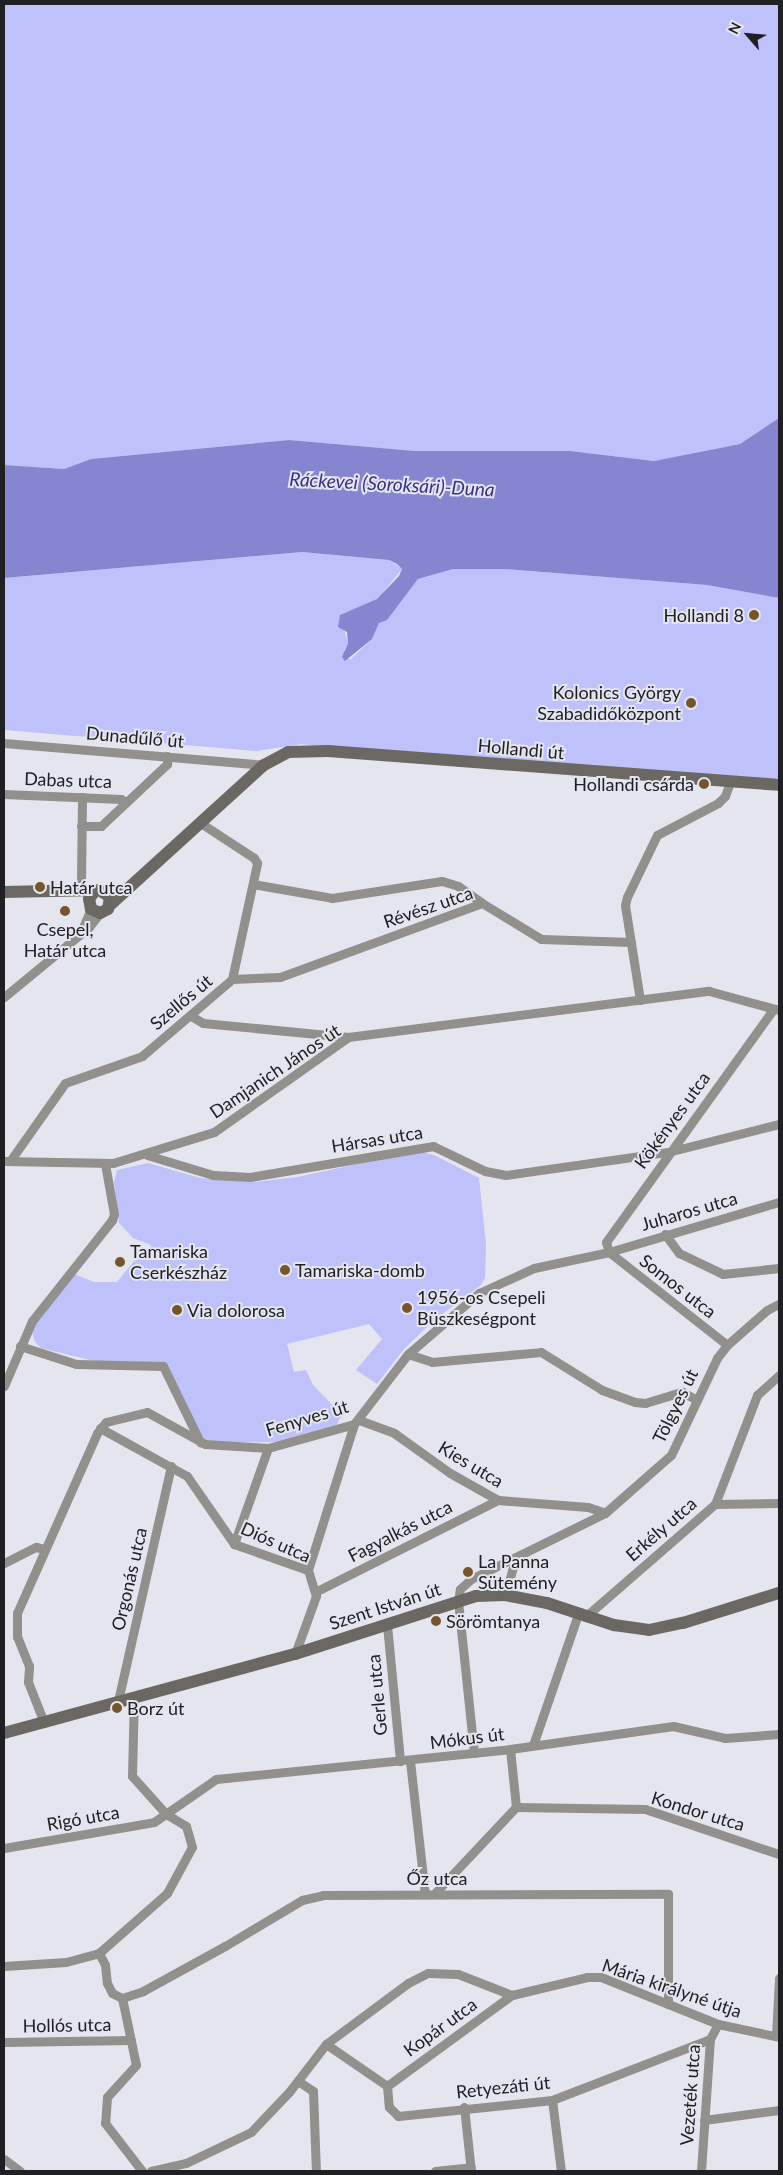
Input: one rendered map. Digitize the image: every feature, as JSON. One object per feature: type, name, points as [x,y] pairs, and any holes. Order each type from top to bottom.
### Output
[{"type":"street","name":"Dunadűlő út","points":[[4,743],[264,765]]},
{"type":"street","name":"Hollandi út","points":[[264,765],[288,752],[304,750],[779,785]]},
{"type":"street","name":"Dabas utca","points":[[4,794],[121,799],[126,803],[166,764],[167,756]]},
{"type":"street","points":[[4,892],[72,892],[93,904],[109,899],[132,886],[202,824],[264,765]]},
{"type":"street","points":[[640,1000],[631,942],[627,897],[656,835],[718,803],[725,796],[730,782]]},
{"type":"street","points":[[81,882],[82,798]]},
{"type":"street","points":[[81,826],[101,826],[126,803]]},
{"type":"street","name":"Szellős út","points":[[7,1161],[65,1083],[142,1056],[232,979],[257,863],[254,858],[202,824]]},
{"type":"street","points":[[254,884],[332,898],[442,882],[458,886],[482,903]]},
{"type":"street","points":[[4,997],[80,934],[93,904],[109,899]]},
{"type":"street","name":"Révész utca","points":[[232,979],[280,977],[482,903],[542,939],[631,942]]},
{"type":"street","name":"Damjanich János út","points":[[7,1161],[105,1164],[147,1155],[214,1132],[348,1037],[709,991],[776,1010]]},
{"type":"street","name":"Kökényes utca","points":[[609,1252],[606,1242],[668,1152],[776,1010]]},
{"type":"street","points":[[191,1016],[203,1023],[348,1037]]},
{"type":"street","name":"Hársas utca","points":[[147,1155],[213,1174],[250,1177],[425,1145],[440,1148],[485,1171],[506,1175],[668,1152],[779,1124]]},
{"type":"street","points":[[4,1386],[32,1321],[112,1220],[114,1214],[105,1164]]},
{"type":"street","name":"Juharos utca","points":[[609,1252],[779,1202]]},
{"type":"street","points":[[665,1234],[679,1254],[723,1274],[779,1268]]},
{"type":"street","name":"Somos utca","points":[[609,1252],[726,1345]]},
{"type":"street","name":"Fenyves út","points":[[100,1428],[114,1418],[147,1412],[200,1442],[217,1447],[268,1448],[357,1422],[408,1354],[479,1293],[534,1268],[609,1252]]},
{"type":"street","name":"Tölgyes út","points":[[458,1601],[460,1589],[471,1580],[605,1514],[671,1454],[695,1399],[726,1345],[766,1310],[779,1304]]},
{"type":"street","points":[[20,1346],[76,1364],[163,1366],[200,1442]]},
{"type":"street","points":[[408,1354],[432,1362],[538,1352],[602,1390],[635,1402],[645,1403],[682,1392],[695,1399]]},
{"type":"street","name":"Erkély utca","points":[[581,1615],[715,1504],[756,1395],[779,1375]]},
{"type":"street","points":[[308,1570],[357,1422]]},
{"type":"street","name":"Kies utca","points":[[357,1422],[394,1433],[450,1473],[498,1500],[588,1507],[605,1514]]},
{"type":"street","points":[[43,1720],[28,1682],[29,1666],[17,1637],[17,1613],[100,1428]]},
{"type":"street","name":"Diós utca","points":[[100,1428],[187,1476],[234,1544],[308,1570],[317,1591],[295,1654]]},
{"type":"street","points":[[234,1544],[268,1448]]},
{"type":"street","name":"Orgonás utca","points":[[118,1701],[171,1466]]},
{"type":"street","name":"Fagyalkás utca","points":[[317,1591],[498,1500]]},
{"type":"street","points":[[715,1504],[779,1503]]},
{"type":"street","points":[[4,1563],[36,1547],[45,1549]]},
{"type":"street","points":[[504,1595],[515,1559]]},
{"type":"street","name":"Szent István út","points":[[4,1733],[43,1720],[295,1654],[458,1601],[504,1595],[547,1603],[630,1629],[649,1630],[683,1623],[779,1593]]},
{"type":"street","points":[[458,1601],[474,1753]]},
{"type":"street","points":[[533,1745],[581,1615]]},
{"type":"street","name":"Gerle utca","points":[[387,1625],[405,1761],[430,1894]]},
{"type":"street","points":[[4,1966],[66,1962],[99,1953],[167,1894],[192,1847],[186,1826],[166,1814],[132,1776],[134,1696]]},
{"type":"street","name":"Mókus út","points":[[166,1814],[216,1779],[510,1749],[673,1726],[725,1738],[779,1734]]},
{"type":"street","points":[[430,1894],[516,1808],[510,1749]]},
{"type":"street","name":"Kondor utca","points":[[516,1808],[645,1809],[779,1854]]},
{"type":"street","name":"Rigó utca","points":[[4,1848],[154,1822],[166,1814]]},
{"type":"street","name":"Őz utca","points":[[122,1998],[143,1991],[225,1946],[302,1900],[323,1895],[668,1894],[668,2004]]},
{"type":"street","points":[[99,1953],[105,1964],[107,1983],[112,1993],[122,1998],[136,2065],[107,2096],[105,2123],[142,2171]]},
{"type":"street","points":[[151,2171],[186,2162],[251,2132],[298,2081],[326,2044],[408,1983],[428,1973],[458,1974],[512,1995]]},
{"type":"street","name":"Mária királyné útja","points":[[512,1995],[595,1977],[718,2024],[778,2037]]},
{"type":"street","points":[[778,2037],[779,1978]]},
{"type":"street","name":"Kopár utca","points":[[387,2086],[512,1995]]},
{"type":"street","name":"Vezeték utca","points":[[701,2171],[710,2039],[718,2024]]},
{"type":"street","name":"Retyezáti út","points":[[387,2086],[389,2107],[398,2116],[464,2107],[552,2100],[710,2039]]},
{"type":"street","name":"Hollós utca","points":[[4,2042],[131,2040]]},
{"type":"street","points":[[326,2044],[387,2086]]},
{"type":"street","points":[[298,2081],[313,2091],[316,2171]]},
{"type":"street","points":[[552,2100],[561,2171]]},
{"type":"street","points":[[435,2171],[471,2169],[464,2107]]},
{"type":"street","points":[[704,2120],[779,2110]]},
{"type":"street","points":[[4,2158],[20,2171]]},
{"type":"shaded area","points":[[4,4],[779,4],[779,418],[740,444],[654,461],[570,451],[415,451],[289,440],[91,459],[64,469],[4,465]]},
{"type":"shaded area","points":[[302,552],[389,560],[402,569],[377,600],[340,615],[348,643],[344,650],[350,660],[372,639],[379,622],[387,619],[418,579],[453,569],[504,569],[707,585],[779,598],[779,789],[595,775],[301,744],[257,751],[4,730],[4,578]]},
{"type":"shaded area","points":[[416,1151],[434,1155],[479,1178],[486,1244],[485,1278],[481,1285],[432,1322],[404,1349],[377,1384],[356,1370],[382,1339],[369,1324],[287,1344],[294,1372],[306,1370],[313,1385],[342,1415],[336,1425],[275,1442],[210,1443],[203,1438],[165,1365],[94,1361],[41,1348],[35,1342],[31,1329],[74,1274],[94,1282],[117,1282],[134,1261],[149,1253],[151,1245],[133,1238],[119,1223],[114,1182],[117,1170],[148,1163],[200,1178],[254,1182],[298,1177]]},
{"type":"water","name":"Ráckevei (Soroksári)-Duna","points":[[779,418],[779,598],[707,585],[504,569],[453,569],[418,579],[387,620],[379,623],[372,639],[345,661],[342,657],[348,643],[347,632],[338,627],[340,615],[377,599],[399,576],[402,569],[389,560],[302,552],[4,578],[4,465],[64,469],[91,459],[289,440],[415,451],[570,451],[654,461],[740,444]]},
{"type":"place","name":"Hollandi 8","points":[[754,615]]},
{"type":"place","name":"Kolonics György Szabadidőközpont","points":[[691,703]]},
{"type":"place","name":"Hollandi csárda","points":[[704,784]]},
{"type":"place","name":"Határ utca","points":[[40,887]]},
{"type":"place","name":"Csepel, Határ utca","points":[[65,911]]},
{"type":"place","name":"Tamariska Cserkészház","points":[[120,1262]]},
{"type":"place","name":"Tamariska-domb","points":[[285,1270]]},
{"type":"place","name":"1956-os Csepeli Büszkeségpont","points":[[407,1308]]},
{"type":"place","name":"Via dolorosa","points":[[177,1310]]},
{"type":"place","name":"La Panna Sütemény","points":[[468,1572]]},
{"type":"place","name":"Sörömtanya","points":[[436,1621]]},
{"type":"place","name":"Borz út","points":[[117,1708]]}]
